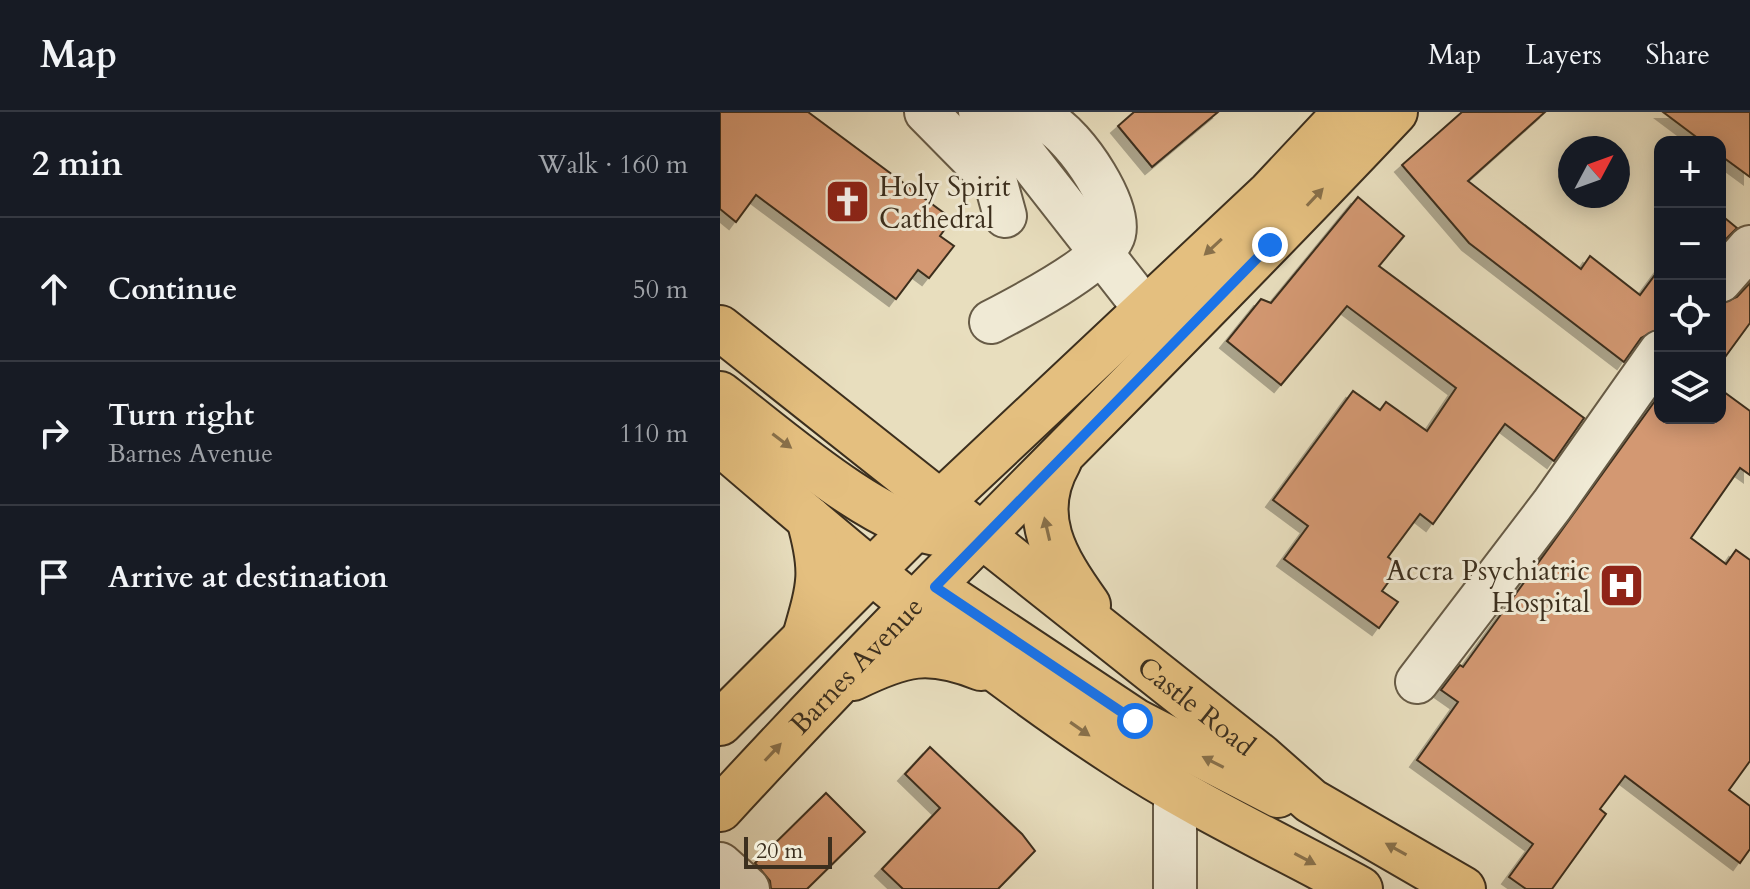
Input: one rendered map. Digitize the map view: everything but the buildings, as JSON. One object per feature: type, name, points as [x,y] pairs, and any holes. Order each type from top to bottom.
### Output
[{"type":"main road","name":"Barnes Avenue","points":[[720,723],[873,571],[931,522],[1015,435],[1270,193],[1346,112]]},
{"type":"main road","name":"Barnes Avenue","points":[[720,809],[923,592],[1270,245],[1395,112]]},
{"type":"main road","name":"Castle Road","points":[[720,328],[889,460],[931,522],[981,537],[1260,756],[1311,801],[1463,889]]},
{"type":"main road","points":[[720,394],[815,466],[931,522],[923,592]]},
{"type":"main road","points":[[889,460],[922,468],[949,465],[975,459],[1015,435]]},
{"type":"main road","points":[[720,443],[873,571],[923,592],[1135,721],[1278,795],[1311,801]]},
{"type":"main road","points":[[1064,452],[1045,493],[1043,520],[1047,535],[1061,564],[1116,642]]},
{"type":"main road","points":[[805,639],[821,585],[820,557],[809,519]]},
{"type":"main road","points":[[923,592],[1017,682],[1117,755],[1360,889]]},
{"type":"main road","points":[[830,690],[878,666],[918,652],[958,659],[1017,682]]},
{"type":"street","points":[[926,112],[996,183],[1005,216]]},
{"type":"street","points":[[987,119],[1016,116],[1048,123],[1074,144],[1106,194],[1116,224],[1113,238],[1101,254],[1027,303],[991,322]]},
{"type":"street","points":[[1721,280],[1750,247]]},
{"type":"street","points":[[1101,254],[1146,310]]},
{"type":"street","points":[[1417,682],[1552,505],[1654,360]]},
{"type":"street","points":[[1175,789],[1175,889]]},
{"type":"street","points":[[720,864],[748,889]]},
{"type":"place","name":"Holy Spirit Cathedral","points":[[848,202]]},
{"type":"place","name":"Accra Psychiatric Hospital","points":[[1621,586]]},
{"type":"route","points":[[1135,721],[935,587],[1270,245]]}]
